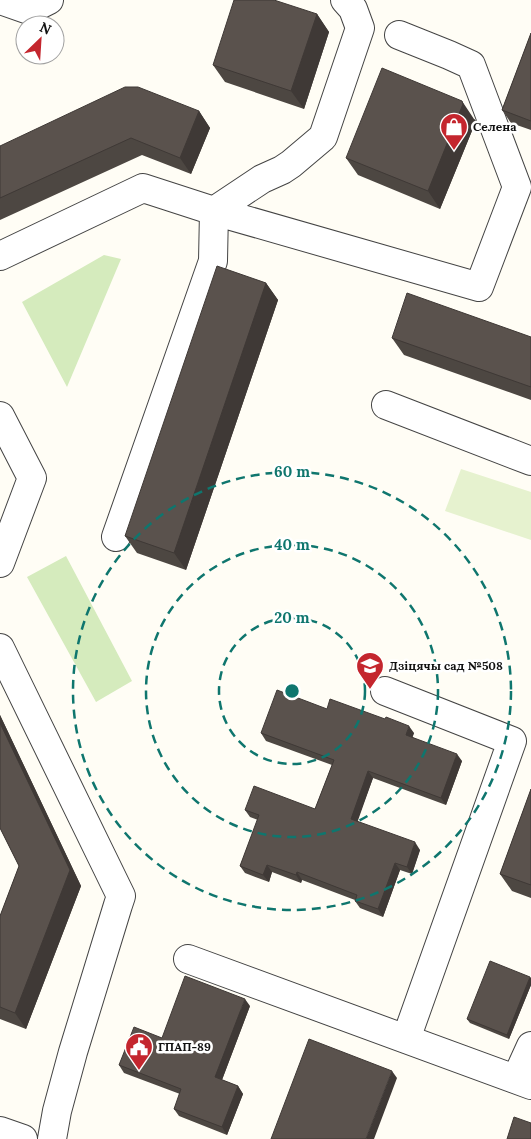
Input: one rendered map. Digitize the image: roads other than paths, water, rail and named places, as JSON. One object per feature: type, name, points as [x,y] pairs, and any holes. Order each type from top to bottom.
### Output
[{"type":"lane","points":[[0,0],[29,10],[48,0]]},
{"type":"lane","points":[[214,211],[262,179],[291,164],[323,138],[360,28],[353,9],[345,0]]},
{"type":"lane","points":[[0,256],[143,188],[214,211],[479,287],[517,187],[471,65],[399,35]]},
{"type":"lane","points":[[116,537],[213,261],[214,211]]},
{"type":"lane","points":[[386,405],[531,461]]},
{"type":"lane","points":[[0,416],[32,478],[0,563]]},
{"type":"lane","points":[[0,648],[121,896],[73,1052],[57,1111],[52,1139]]},
{"type":"lane","points":[[385,691],[512,741],[406,1039]]},
{"type":"lane","points":[[188,959],[523,1082],[531,1046]]},
{"type":"lane","points":[[0,1131],[23,1139]]},
{"type":"place","name":"Селена","points":[[454,151]]},
{"type":"place","name":"Дзіцячы сад №508","points":[[370,690]]},
{"type":"place","name":"ГПАП-89","points":[[139,1071]]}]
